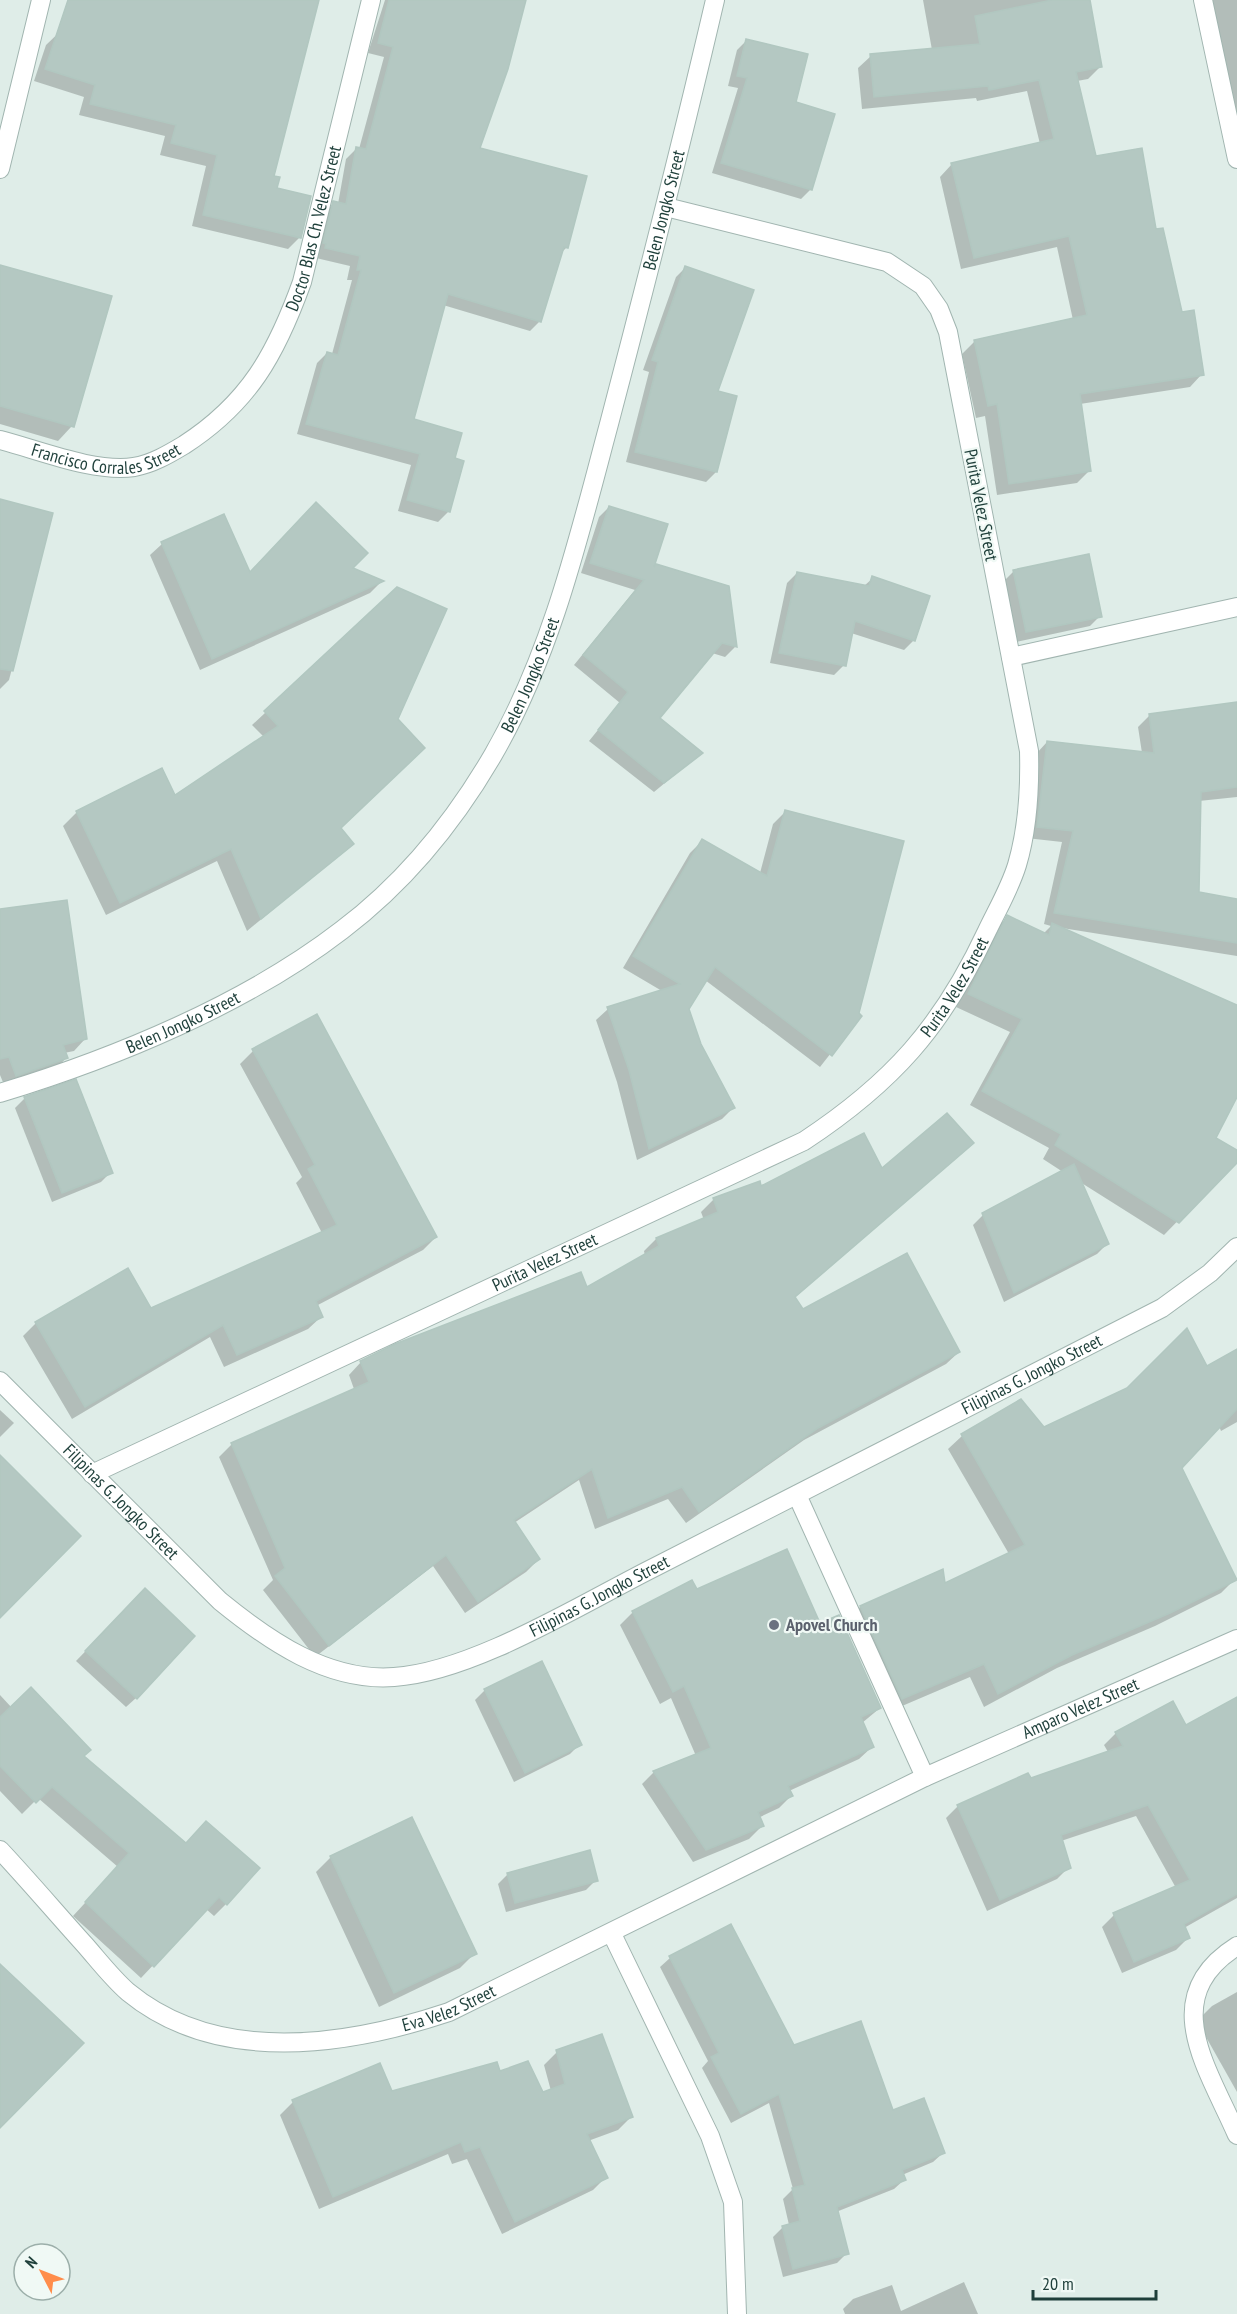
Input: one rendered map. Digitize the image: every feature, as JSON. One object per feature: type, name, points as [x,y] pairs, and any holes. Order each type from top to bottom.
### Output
[{"type":"street","points":[[0,169],[41,0]]},
{"type":"street","name":"Doctor Blas Ch. Velez Street","points":[[205,431],[243,397],[269,359],[288,321],[302,282],[371,0]]},
{"type":"street","name":"Belen Jongko Street","points":[[0,1093],[73,1070],[134,1045],[219,1005],[282,971],[343,930],[395,883],[445,828],[494,754],[531,676],[554,618],[573,560],[666,207],[715,0]]},
{"type":"street","points":[[1203,0],[1237,159]]},
{"type":"street","name":"Purita Velez Street","points":[[92,1474],[804,1141],[876,1088],[898,1068],[936,1023],[968,972],[1017,865],[1028,806],[1029,751],[948,332],[939,309],[923,285],[887,262],[666,207]]},
{"type":"street","name":"Francisco Corrales Street","points":[[0,440],[98,466],[134,467],[166,456],[205,431]]},
{"type":"street","points":[[1011,657],[1237,607]]},
{"type":"street","name":"Filipinas G. Jongko Street","points":[[0,1381],[220,1601],[246,1623],[315,1663],[354,1676],[395,1677],[434,1671],[501,1645],[796,1495],[1162,1308],[1210,1273],[1237,1247]]},
{"type":"street","points":[[796,1495],[925,1777]]},
{"type":"street","name":"Amparo Velez Street","points":[[925,1777],[1237,1639]]},
{"type":"street","name":"Eva Velez Street","points":[[0,1850],[116,1980],[140,2001],[183,2027],[204,2033],[261,2041],[291,2043],[349,2039],[419,2022],[449,2012],[612,1934],[925,1777]]},
{"type":"street","points":[[612,1934],[724,2169],[733,2202],[737,2314]]},
{"type":"street","points":[[1237,1946],[1218,1958],[1198,1983],[1192,2009],[1196,2039],[1237,2135]]},
{"type":"building","points":[[68,0],[319,0],[274,176],[280,177],[277,188],[311,196],[301,238],[203,215],[217,155],[171,143],[176,125],[90,104],[95,85],[45,69]]},
{"type":"building","points":[[389,0],[526,0],[508,69],[480,148],[587,176],[568,248],[564,247],[541,322],[448,294],[414,419],[462,433],[455,458],[464,461],[450,512],[407,500],[420,454],[306,424],[327,352],[338,355],[361,270],[357,270],[360,256],[325,248],[326,244],[323,243],[333,201],[346,204],[356,147],[366,149],[393,47],[378,43]]},
{"type":"building","points":[[1052,0],[1090,0],[1102,67],[1076,72],[1096,156],[1142,148],[1156,229],[1163,228],[1182,312],[1194,310],[1204,375],[1080,394],[1091,471],[1009,484],[997,404],[988,406],[974,340],[1087,315],[1069,236],[974,258],[951,163],[1054,139],[1039,80],[989,90],[988,86],[874,97],[870,54],[980,44],[975,16]]},
{"type":"building","points":[[746,39],[808,54],[796,102],[835,114],[812,190],[721,163],[747,78],[737,76]]},
{"type":"building","points":[[0,265],[112,296],[74,427],[0,406]]},
{"type":"building","points":[[685,266],[754,290],[718,391],[737,396],[717,472],[635,452],[658,362],[652,360]]},
{"type":"building","points":[[0,499],[53,513],[13,671],[0,669]]},
{"type":"building","points":[[316,502],[368,553],[353,568],[384,581],[212,659],[161,542],[224,514],[250,572]]},
{"type":"building","points":[[609,506],[668,524],[654,567],[656,564],[729,586],[737,647],[722,643],[660,718],[703,753],[664,783],[598,730],[628,692],[583,655],[644,580],[590,563]]},
{"type":"building","points":[[1089,554],[1102,617],[1026,632],[1013,570]]},
{"type":"building","points":[[797,572],[869,586],[872,576],[930,596],[915,641],[855,621],[846,666],[779,653]]},
{"type":"building","points":[[397,587],[447,609],[398,719],[425,748],[341,828],[354,844],[261,919],[231,849],[120,903],[76,811],[162,768],[175,795],[278,726],[264,711]]},
{"type":"building","points":[[1237,702],[1237,787],[1201,792],[1199,892],[1237,899],[1237,943],[1054,913],[1073,831],[1037,827],[1047,741],[1154,753],[1149,714]]},
{"type":"building","points":[[785,810],[904,841],[859,1013],[862,1016],[832,1056],[715,967],[689,1009],[701,1044],[735,1108],[649,1149],[629,1070],[607,1007],[680,984],[633,956],[702,839],[767,876]]},
{"type":"building","points":[[67,900],[87,1039],[63,1045],[68,1058],[16,1076],[9,1057],[0,1059],[0,909]]},
{"type":"building","points":[[1007,915],[1049,935],[1052,923],[1237,1005],[1237,1097],[1216,1138],[1237,1150],[1237,1163],[1179,1223],[1055,1145],[1061,1134],[982,1091],[1022,1019],[968,994]]},
{"type":"building","points":[[317,1014],[437,1237],[316,1301],[323,1317],[237,1355],[223,1325],[85,1407],[35,1322],[128,1268],[151,1308],[337,1225],[308,1169],[315,1165],[252,1049]]},
{"type":"building","points":[[76,1079],[113,1173],[62,1193],[24,1097]]},
{"type":"building","points":[[947,1113],[974,1143],[795,1297],[803,1309],[907,1253],[960,1352],[818,1428],[699,1512],[682,1487],[608,1518],[592,1469],[514,1520],[540,1559],[478,1602],[446,1555],[329,1646],[275,1576],[285,1568],[231,1443],[369,1382],[360,1361],[395,1344],[581,1272],[587,1287],[659,1246],[656,1238],[718,1212],[713,1198],[760,1181],[761,1186],[864,1133],[882,1168]]},
{"type":"building","points":[[1074,1164],[1109,1244],[1014,1293],[982,1213]]},
{"type":"building","points":[[1187,1328],[1207,1366],[1237,1349],[1237,1409],[1182,1468],[1237,1580],[1170,1613],[1072,1655],[998,1694],[984,1664],[902,1699],[860,1606],[943,1569],[945,1583],[1025,1545],[961,1434],[1021,1399],[1044,1427],[1127,1388]]},
{"type":"building","points":[[0,1455],[81,1536],[0,1618]]},
{"type":"building","points":[[787,1549],[820,1623],[839,1615],[881,1708],[861,1717],[874,1747],[788,1786],[793,1796],[758,1812],[764,1826],[706,1850],[653,1771],[711,1748],[684,1686],[673,1692],[632,1611],[692,1580],[697,1589]]},
{"type":"building","points":[[145,1588],[195,1636],[137,1699],[85,1651]]},
{"type":"building","points":[[542,1661],[582,1745],[525,1773],[484,1689]]},
{"type":"building","points":[[31,1687],[91,1750],[84,1756],[186,1843],[206,1821],[260,1868],[227,1905],[219,1897],[154,1967],[85,1902],[129,1853],[52,1787],[36,1803],[0,1766],[0,1717]]},
{"type":"building","points":[[1237,1697],[1237,1894],[1184,1924],[1190,1938],[1134,1962],[1113,1913],[1190,1880],[1148,1805],[1061,1835],[1071,1868],[1000,1900],[957,1805],[1028,1773],[1031,1778],[1123,1746],[1115,1732],[1173,1701],[1186,1725]]},
{"type":"building","points":[[412,1817],[477,1954],[394,1993],[330,1856]]},
{"type":"building","points":[[590,1850],[598,1881],[515,1903],[507,1873]]},
{"type":"building","points":[[731,1924],[794,2045],[861,2021],[893,2110],[924,2098],[945,2153],[902,2170],[906,2180],[837,2207],[849,2254],[793,2269],[782,2226],[800,2221],[792,2188],[805,2185],[779,2094],[741,2114],[711,2057],[719,2053],[669,1956]]},
{"type":"building","points":[[0,1964],[84,2043],[0,2128]]},
{"type":"building","points":[[602,2034],[633,2117],[587,2134],[608,2178],[515,2222],[480,2147],[465,2152],[461,2142],[333,2197],[292,2100],[380,2063],[392,2091],[497,2062],[500,2071],[528,2061],[543,2092],[565,2084],[556,2050]]},
{"type":"place","name":"Apovel Church","points":[[774,1625]]}]
